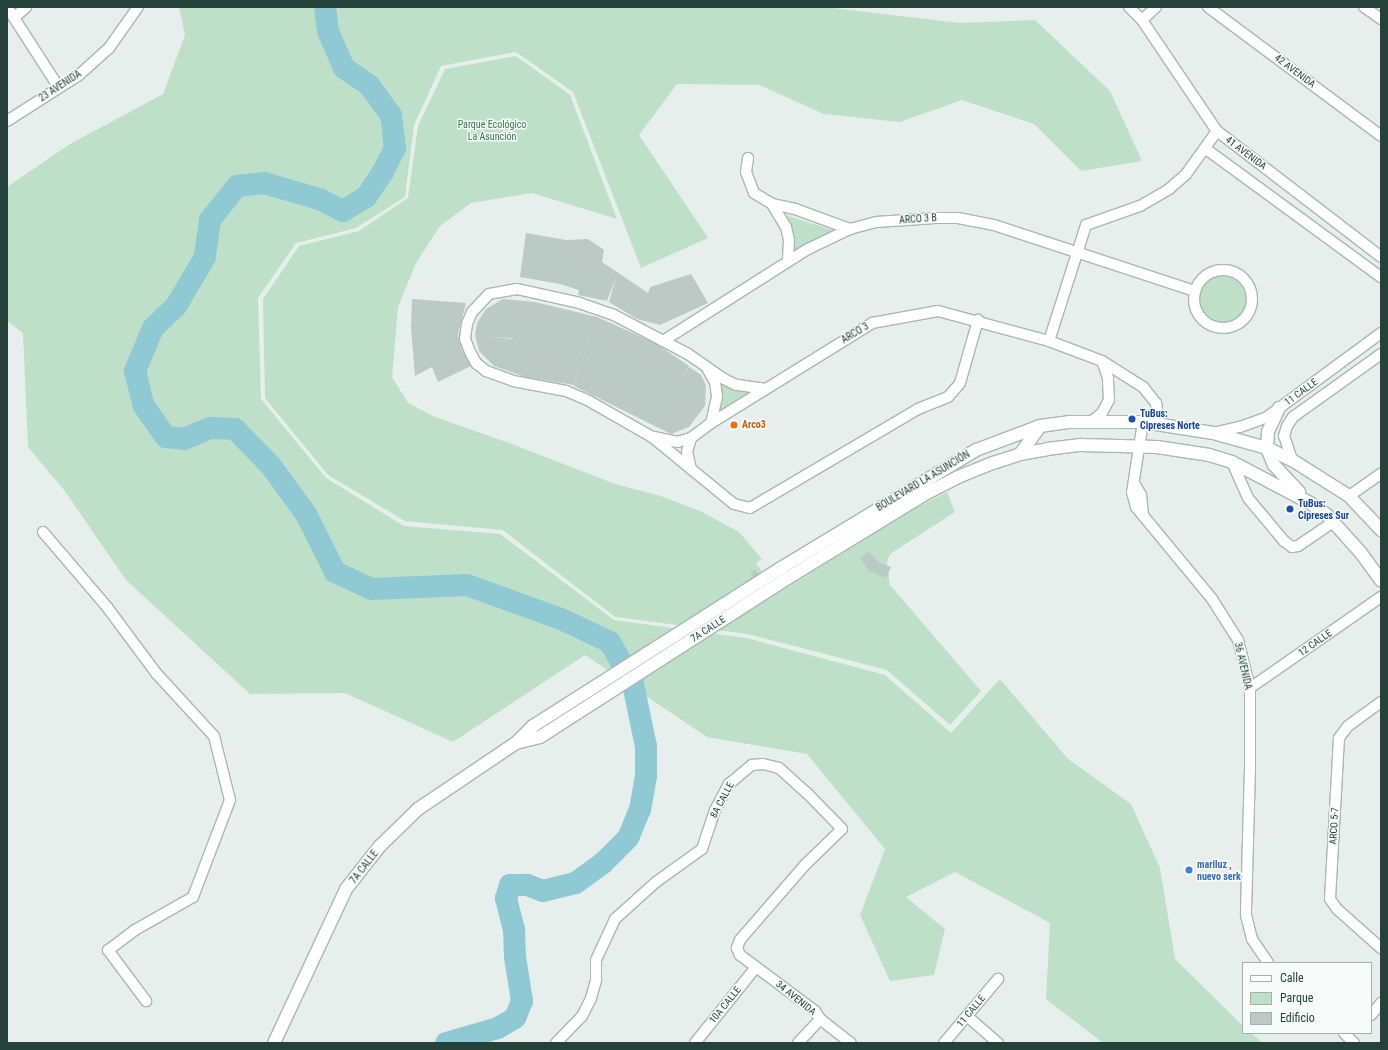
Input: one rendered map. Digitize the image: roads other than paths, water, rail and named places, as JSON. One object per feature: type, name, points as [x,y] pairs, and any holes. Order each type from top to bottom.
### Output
[{"type":"main road","points":[[1279,408],[1268,432],[1267,448],[1279,472],[1310,503]]},
{"type":"main road","name":"BOULEVARD LA ASUNCIÓN","points":[[785,573],[957,460],[1007,436],[1040,426],[1090,422],[1143,422],[1159,424],[1213,433],[1267,448],[1292,460],[1349,496],[1381,530]]},
{"type":"main road","points":[[1020,454],[1040,426]]},
{"type":"main road","name":"BOULEVARD LA ASUNCIÓN","points":[[899,511],[958,477],[1020,454],[1081,445],[1137,446],[1182,450],[1232,462],[1310,503],[1333,522],[1361,552],[1381,581]]},
{"type":"main road","name":"7A CALLE","points":[[274,1043],[346,889],[380,846],[418,809],[516,743],[533,726],[785,573],[899,511]]},
{"type":"main road","name":"7A CALLE","points":[[516,743],[540,737],[785,573]]},
{"type":"street","points":[[7,7],[15,17],[58,86]]},
{"type":"street","points":[[15,17],[26,7]]},
{"type":"street","name":"23 AVENIDA","points":[[7,121],[58,86],[79,75],[109,48],[138,7]]},
{"type":"street","points":[[1129,7],[1142,20],[1156,7]]},
{"type":"street","name":"42 AVENIDA","points":[[1208,7],[1381,136]]},
{"type":"street","points":[[1364,7],[1381,20]]},
{"type":"street","name":"41 AVENIDA","points":[[1142,20],[1217,131],[1381,257]]},
{"type":"street","points":[[1048,341],[1086,225],[1140,206],[1168,189],[1186,174],[1206,149],[1217,131]]},
{"type":"street","name":"41 AVENIDA","points":[[1206,149],[1381,277]]},
{"type":"street","points":[[748,158],[746,172],[748,183],[754,192],[772,204],[795,210],[850,229]]},
{"type":"street","points":[[772,204],[786,228],[789,240],[788,260]]},
{"type":"street","name":"ARCO 3 B","points":[[663,341],[788,260],[850,229],[877,222],[958,218],[994,225],[1195,291]]},
{"type":"street","points":[[1225,270],[1243,277],[1252,295],[1252,305],[1248,314],[1238,324],[1225,329],[1216,328],[1207,324],[1195,310],[1195,291],[1206,275],[1225,270]]},
{"type":"street","points":[[766,388],[736,385],[663,341],[600,310],[517,289],[498,290],[479,302],[467,324],[465,339],[476,363],[486,371],[513,381],[566,391],[652,437],[734,504],[750,508],[918,409],[948,397],[960,383],[978,320]]},
{"type":"street","name":"ARCO 3","points":[[652,437],[677,442],[691,438],[711,423],[766,388],[872,323],[938,311],[978,320],[1048,341],[1102,361],[1143,387],[1156,403],[1159,424]]},
{"type":"street","name":"11 CALLE","points":[[1213,433],[1267,417],[1381,333]]},
{"type":"street","name":"11 CALLE","points":[[1292,460],[1284,436],[1287,426],[1293,418],[1381,354]]},
{"type":"street","points":[[1090,422],[1102,413],[1108,400],[1108,378],[1102,361]]},
{"type":"street","points":[[706,367],[714,382],[717,397],[711,423]]},
{"type":"street","points":[[1137,446],[1143,422]]},
{"type":"street","points":[[691,438],[687,452],[691,469]]},
{"type":"street","name":"36 AVENIDA","points":[[1137,446],[1134,483],[1139,490],[1143,513],[1157,535],[1212,599],[1238,640],[1250,688],[1250,783],[1246,914],[1252,939],[1267,962]]},
{"type":"street","points":[[1232,462],[1248,498],[1284,541],[1292,547],[1298,546],[1333,522]]},
{"type":"street","points":[[1349,496],[1381,474]]},
{"type":"street","points":[[43,532],[107,607],[156,673],[214,736],[230,800],[193,897],[135,930],[108,950],[146,1001]]},
{"type":"street","name":"12 CALLE","points":[[1250,688],[1381,597]]},
{"type":"street","name":"ARCO 5-7","points":[[1381,702],[1348,726],[1339,738],[1330,899],[1337,909],[1381,948]]},
{"type":"street","name":"8A CALLE","points":[[556,1043],[582,1016],[591,998],[596,980],[596,960],[615,919],[656,882],[702,849],[715,810],[729,784],[752,765],[763,764],[779,768],[807,793],[842,829],[804,866],[740,940],[737,948],[740,955]]},
{"type":"street","name":"34 AVENIDA","points":[[740,955],[815,1011],[820,1019],[851,1043]]},
{"type":"street","name":"10A CALLE","points":[[694,1043],[756,967]]},
{"type":"street","name":"11 CALLE","points":[[944,1043],[998,979]]},
{"type":"street","points":[[1372,1014],[1381,1003]]},
{"type":"street","points":[[967,1016],[998,1043]]},
{"type":"street","points":[[798,1043],[820,1019]]},
{"type":"waterway","points":[[325,7],[328,31],[344,68],[369,85],[391,115],[395,148],[383,172],[366,197],[343,211],[319,199],[264,183],[237,186],[210,220],[205,257],[176,306],[153,328],[135,371],[144,406],[166,437],[184,439],[210,428],[235,429],[271,466],[306,514],[335,572],[371,589],[467,585],[561,619],[610,642],[633,684],[646,746],[646,776],[640,809],[628,838],[603,863],[575,883],[543,891],[527,885],[510,885],[506,898],[514,929],[515,957],[522,1001],[515,1018],[498,1028],[446,1043]]},
{"type":"place","name":"TuBus: Cipreses Norte","points":[[1132,419]]},
{"type":"place","name":"Arco3","points":[[734,425]]},
{"type":"place","name":"TuBus: Cipreses Sur","points":[[1290,509]]},
{"type":"place","name":"mariluz , nuevo serk","points":[[1189,870]]},
{"type":"park label","name":"Parque Ecológico La Asunción","points":[[492,130]]}]
